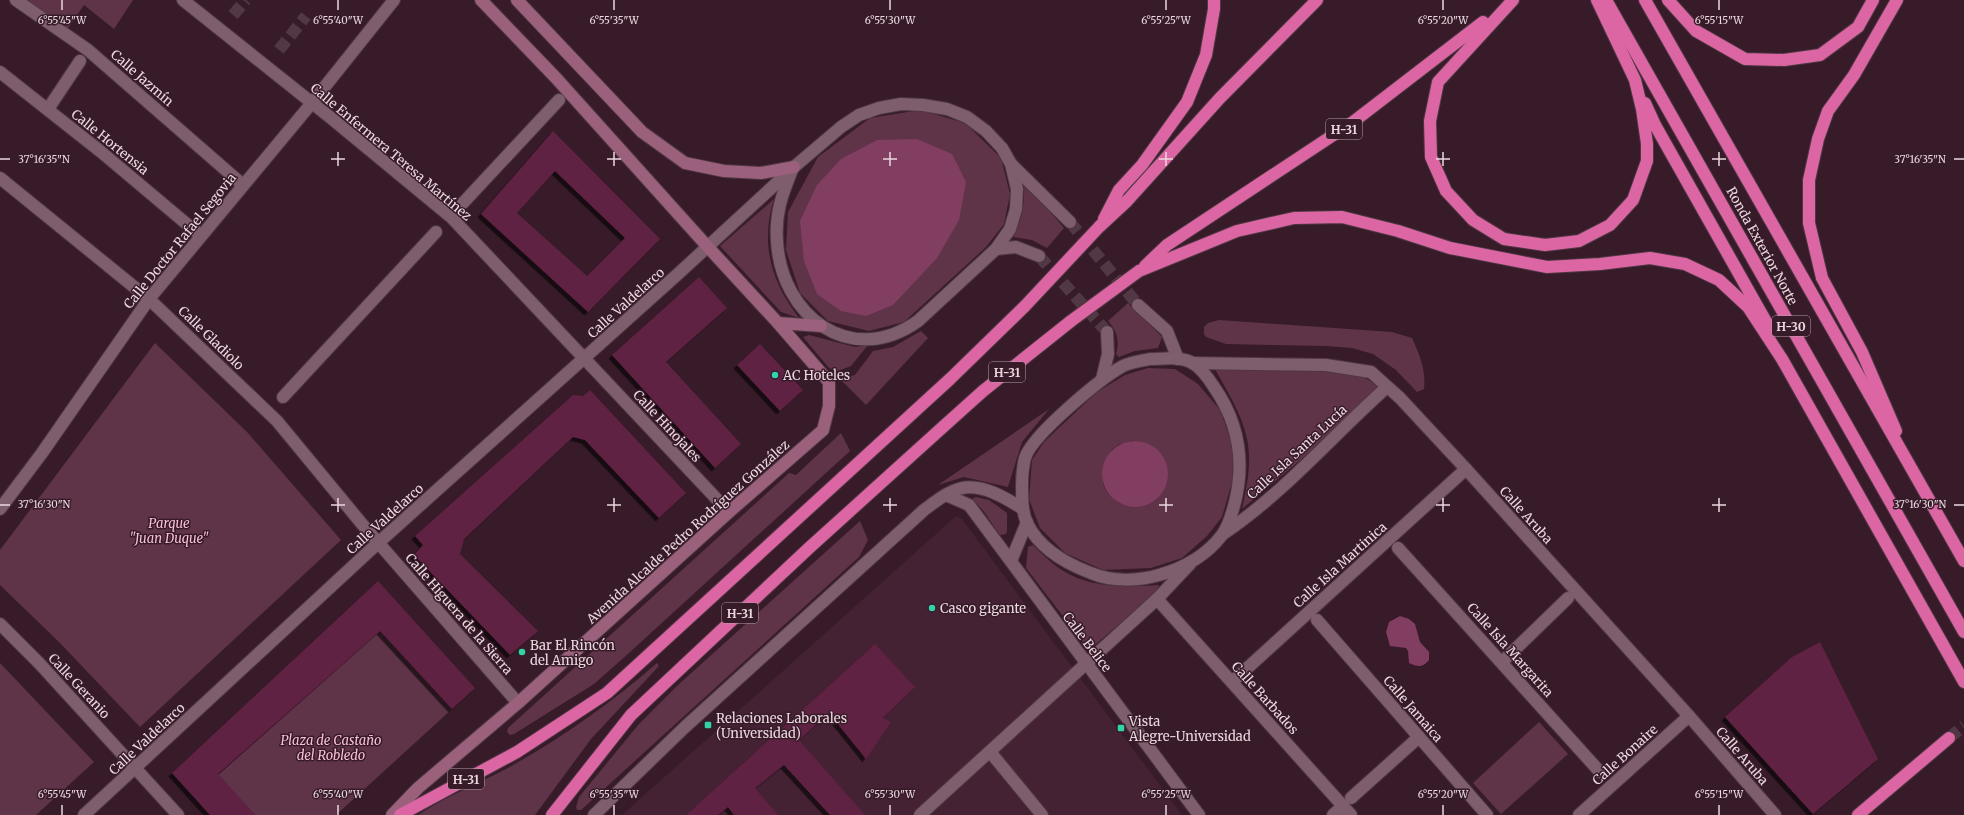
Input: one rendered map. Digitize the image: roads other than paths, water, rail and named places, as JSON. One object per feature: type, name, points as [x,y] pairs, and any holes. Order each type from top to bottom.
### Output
[{"type":"highway","points":[[1100,228],[1119,190],[1142,165],[1187,102],[1206,55],[1214,9],[1214,0]]},
{"type":"highway","name":"H-31","points":[[400,815],[517,752],[607,693],[950,379],[1025,306],[1127,201],[1220,98],[1317,0]]},
{"type":"highway","points":[[1513,0],[1438,82],[1432,113],[1431,157],[1446,191],[1473,220],[1504,239],[1545,245],[1579,241],[1610,226],[1633,200],[1647,161],[1646,137],[1635,80]]},
{"type":"highway","name":"H-31","points":[[552,815],[631,715],[810,548],[983,392],[1071,321],[1139,270],[1167,245],[1353,122],[1513,0]]},
{"type":"highway","points":[[1597,0],[1655,125],[1766,320],[1782,359]]},
{"type":"highway","name":"Ronda Exterior Norte","points":[[1606,0],[1964,632]]},
{"type":"highway","name":"Ronda Exterior Norte","points":[[1645,0],[1964,561]]},
{"type":"highway","points":[[1668,0],[1696,31],[1745,59],[1784,60],[1820,55],[1858,27],[1873,0]]},
{"type":"highway","points":[[1897,0],[1854,75],[1828,111],[1818,139],[1810,180],[1810,224],[1822,278],[1862,352],[1889,412],[1911,470]]},
{"type":"highway","points":[[1139,270],[1174,258],[1237,231],[1294,218],[1342,217],[1398,231],[1450,248],[1547,267],[1600,264],[1650,258],[1685,264],[1719,280],[1748,307],[1782,359],[1964,682]]},
{"type":"highway","points":[[1858,815],[1949,738]]},
{"type":"main road","name":"Avenida Alcalde Pedro Rodríguez González","points":[[392,815],[418,788],[518,703],[729,512],[823,430],[829,406],[829,382],[778,322],[707,246],[556,78],[481,0]]},
{"type":"main road","points":[[517,0],[642,132],[685,164],[724,171],[761,173],[794,167]]},
{"type":"main road","points":[[778,322],[821,326]]},
{"type":"street","name":"Calle Jazmín","points":[[16,0],[88,50],[243,185]]},
{"type":"street","name":"Calle Enfermera Teresa Martínez","points":[[183,0],[451,217],[584,359]]},
{"type":"street","name":"Calle Doctor Rafael Segovia","points":[[0,509],[42,453],[149,299],[311,104],[394,0]]},
{"type":"street","points":[[48,110],[80,62]]},
{"type":"street","name":"Calle Hortensia","points":[[0,72],[100,151],[201,236]]},
{"type":"street","points":[[463,203],[559,100]]},
{"type":"street","name":"Calle Valdelarco","points":[[84,815],[378,543],[584,359],[794,167],[841,127],[859,115],[879,108],[901,104],[923,105],[947,109],[967,117],[986,131],[1002,148],[1011,164]]},
{"type":"street","points":[[794,167],[779,202],[776,240],[779,260],[785,280],[794,297],[805,311],[821,326],[852,338],[871,340],[900,332],[918,320],[996,249],[1010,229],[1016,208],[1016,189],[1011,164]]},
{"type":"street","points":[[1011,164],[1070,222]]},
{"type":"street","name":"Calle Gladiolo","points":[[0,178],[149,299],[277,421],[378,543]]},
{"type":"street","points":[[283,397],[436,232]]},
{"type":"street","points":[[996,249],[1016,247],[1039,256]]},
{"type":"street","points":[[1138,305],[1167,332],[1178,359]]},
{"type":"street","points":[[1102,379],[1108,354],[1107,332]]},
{"type":"street","name":"Calle Hinojales","points":[[584,359],[729,512]]},
{"type":"street","points":[[920,815],[991,753],[1157,599],[1190,564],[1223,534],[1232,515],[1240,477],[1240,455],[1238,437],[1224,400],[1209,380],[1192,363],[1178,359],[1150,359],[1124,365],[1102,379],[1046,430],[1028,452],[1025,457],[1022,477],[1023,509],[1027,522],[1036,536],[1065,562],[1103,578],[1146,578],[1190,564]]},
{"type":"street","name":"Calle Aruba","points":[[1192,363],[1326,365],[1371,372],[1466,469],[1689,716],[1775,815]]},
{"type":"street","name":"Calle Isla Santa Lucía","points":[[1223,534],[1244,520],[1298,472],[1387,387]]},
{"type":"street","name":"Calle Isla Martinica","points":[[1232,682],[1466,469]]},
{"type":"street","points":[[594,815],[685,728],[924,510],[946,495],[962,488],[984,490],[1008,499],[1023,509]]},
{"type":"street","name":"Calle Belice","points":[[946,495],[969,506],[1199,815]]},
{"type":"street","points":[[1011,561],[1027,522]]},
{"type":"street","name":"Calle Higuera de la Sierra","points":[[378,543],[518,703]]},
{"type":"street","name":"Calle Isla Margarita","points":[[1398,548],[1600,772]]},
{"type":"street","points":[[1502,662],[1568,598]]},
{"type":"street","name":"Calle Barbados","points":[[1157,599],[1232,682],[1347,802],[1351,815]]},
{"type":"street","name":"Calle Jamaica","points":[[1317,620],[1487,815]]},
{"type":"street","name":"Calle Geranio","points":[[0,624],[39,663],[178,815]]},
{"type":"street","name":"Calle Bonaire","points":[[1579,815],[1689,716]]},
{"type":"street","points":[[1333,815],[1419,737]]},
{"type":"street","points":[[991,753],[1042,815]]},
{"type":"tunnel","points":[[233,15],[246,0]]},
{"type":"tunnel","points":[[279,50],[306,16]]},
{"type":"tunnel","points":[[1070,222],[1138,305]]},
{"type":"tunnel","points":[[1039,256],[1107,332]]},
{"type":"tunnel","points":[[1949,738],[1964,726]]},
{"type":"place","name":"AC Hoteles","points":[[775,375]]},
{"type":"place","name":"Casco gigante","points":[[932,608]]},
{"type":"place","name":"Bar El Rincón del Amigo","points":[[522,652]]},
{"type":"place","name":"Relaciones Laborales (Universidad)","points":[[708,725]]},
{"type":"place","name":"Vista Alegre-Universidad","points":[[1121,728]]},
{"type":"park label","name":"Parque \"Juan Duque\"","points":[[169,530]]},
{"type":"park label","name":"Plaza de Castaño del Robledo","points":[[331,748]]}]
